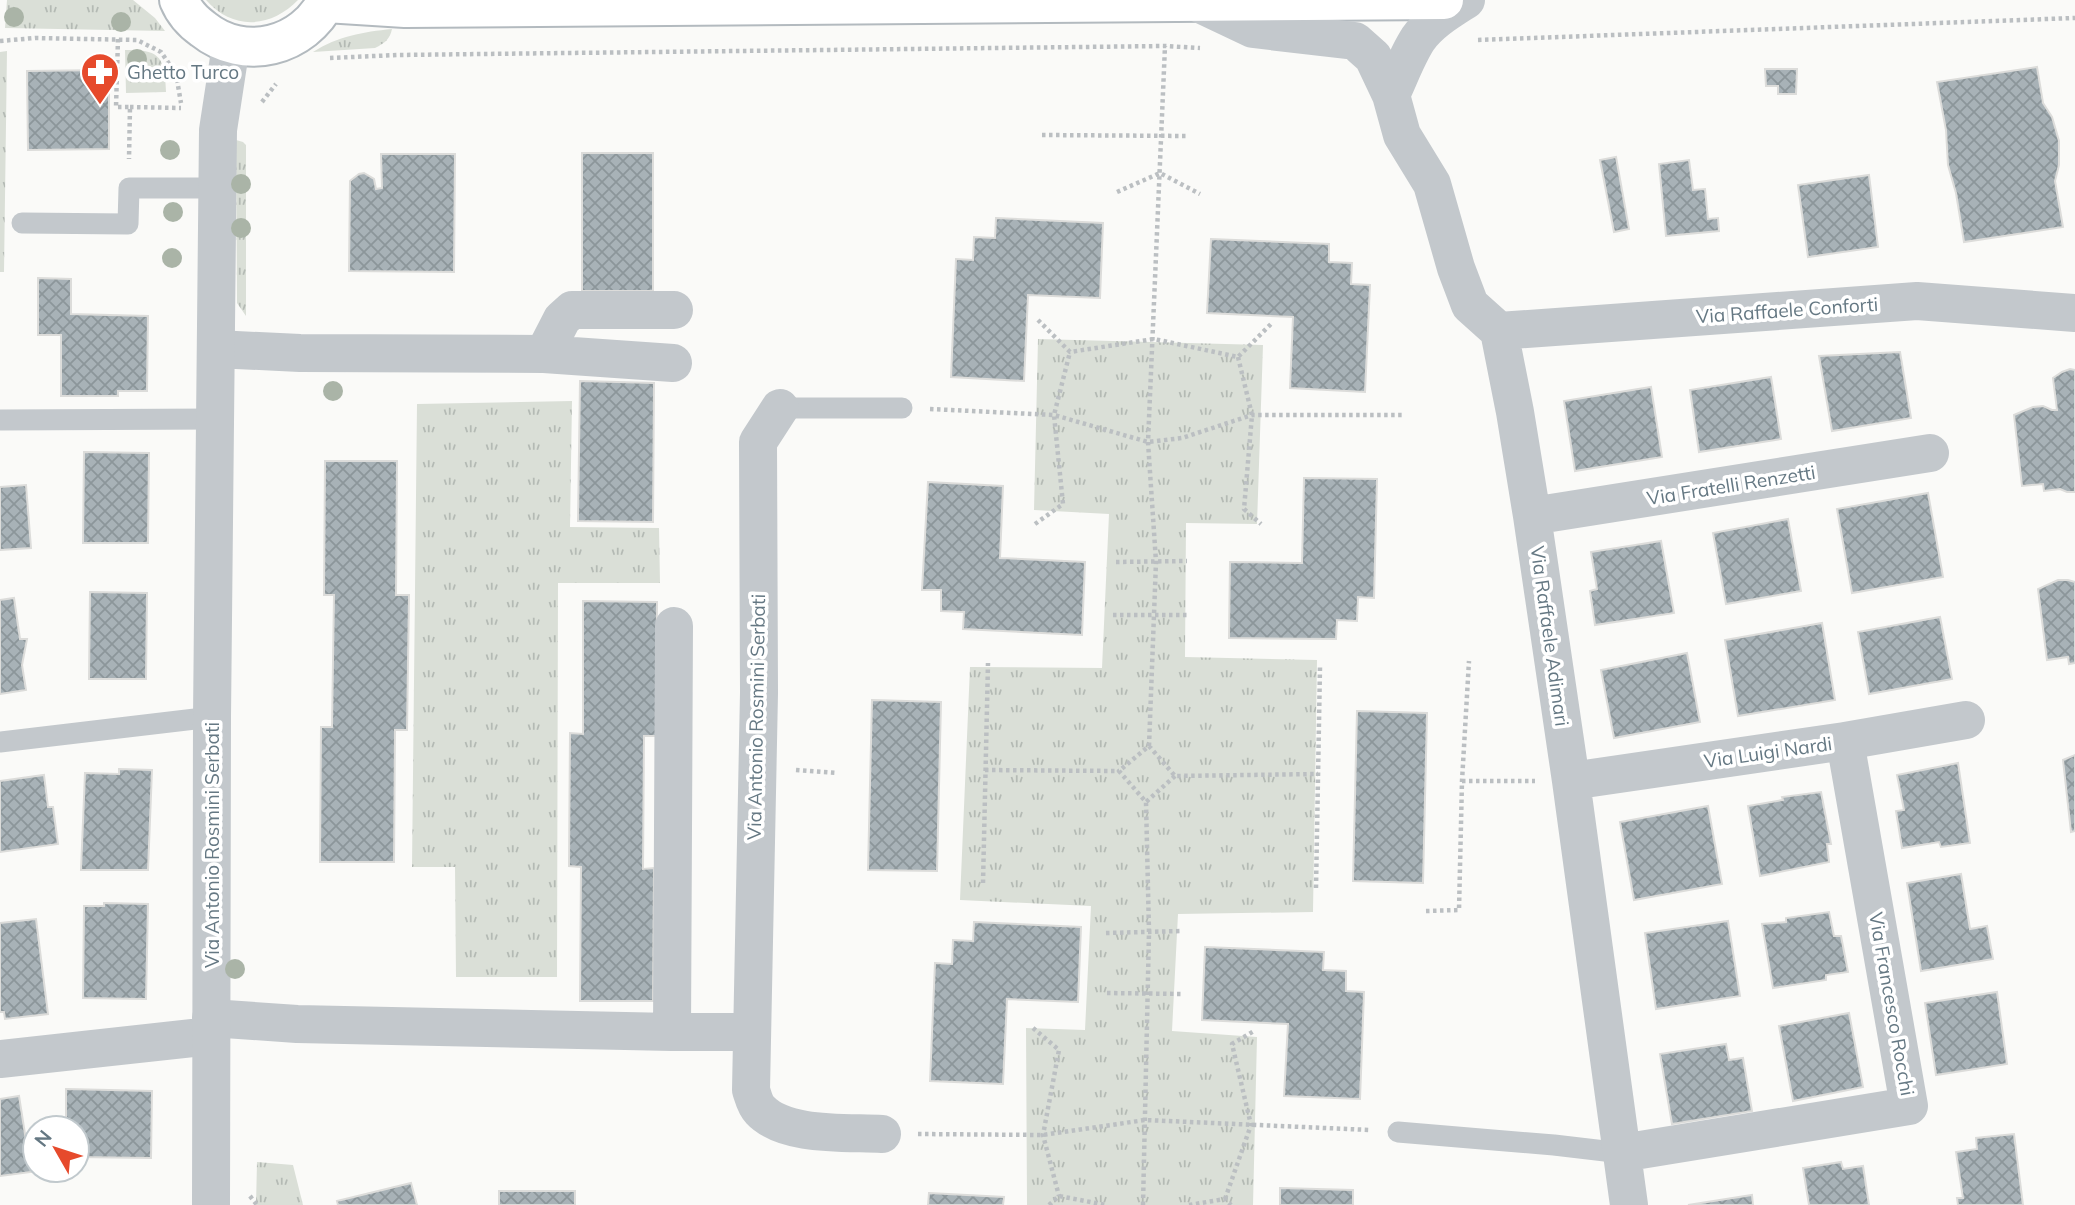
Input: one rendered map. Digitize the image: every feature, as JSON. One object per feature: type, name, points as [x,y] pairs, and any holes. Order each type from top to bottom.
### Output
[{"type":"main road","points":[[179,0],[195,23],[212,36],[231,45],[254,48],[296,36],[314,21],[327,1],[405,8],[1444,0]]},
{"type":"street","points":[[1391,95],[1419,37],[1444,14],[1466,0]]},
{"type":"street","points":[[1196,2],[1253,29],[1355,41],[1373,57],[1391,95],[1402,135],[1432,184],[1456,268],[1470,305],[1499,331]]},
{"type":"street","name":"Via Antonio Rosmini Serbati","points":[[211,1205],[212,717],[218,130],[231,45]]},
{"type":"street","name":"Via Raffaele Conforti","points":[[1499,331],[1917,301],[2075,313]]},
{"type":"street","points":[[544,354],[562,319],[572,310],[674,310]]},
{"type":"street","name":"Via Raffaele Adimari","points":[[1499,331],[1532,516],[1629,1205]]},
{"type":"street","points":[[216,349],[300,353],[544,354],[673,363]]},
{"type":"street","name":"Via Antonio Rosmini Serbati","points":[[780,408],[758,442],[759,693],[751,1090],[758,1108],[773,1120],[792,1128],[882,1134]]},
{"type":"street","name":"Via Fratelli Renzetti","points":[[1532,516],[1930,453]]},
{"type":"street","points":[[673,1032],[674,626]]},
{"type":"street","name":"Via Luigi Nardi","points":[[1571,781],[1845,741],[1966,720]]},
{"type":"street","name":"Via Francesco Rocchi","points":[[1622,1153],[1909,1105],[1845,741]]},
{"type":"street","points":[[0,1059],[211,1027],[297,1024],[752,1032]]},
{"type":"lane","points":[[22,223],[128,224],[129,188],[217,188]]},
{"type":"lane","points":[[780,408],[902,408]]},
{"type":"lane","points":[[0,420],[215,419]]},
{"type":"lane","points":[[0,742],[212,717]]},
{"type":"lane","points":[[1398,1132],[1622,1153]]},
{"type":"path","points":[[1476,40],[2075,18]]},
{"type":"path","points":[[0,41],[35,38],[136,40],[161,52],[176,74],[181,118]]},
{"type":"path","points":[[118,39],[116,107],[181,108]]},
{"type":"path","points":[[1165,46],[1148,442],[1156,562],[1149,746],[1175,776]]},
{"type":"path","points":[[129,188],[131,107]]},
{"type":"path","points":[[1042,135],[1188,136]]},
{"type":"path","points":[[1117,192],[1160,173]]},
{"type":"path","points":[[1160,173],[1200,194]]},
{"type":"path","points":[[1038,320],[1070,352]]},
{"type":"path","points":[[1238,357],[1273,322]]},
{"type":"path","points":[[1070,352],[1154,339],[1238,357]]},
{"type":"path","points":[[1035,524],[1063,504],[1054,415],[1070,352]]},
{"type":"path","points":[[1238,357],[1252,415],[1244,509],[1261,524]]},
{"type":"path","points":[[902,408],[1054,415],[1148,442],[1182,438],[1252,415],[1404,415]]},
{"type":"path","points":[[1116,562],[1187,561]]},
{"type":"path","points":[[1113,615],[1188,615]]},
{"type":"path","points":[[1426,911],[1459,910],[1462,782],[1469,661]]},
{"type":"path","points":[[982,883],[988,663]]},
{"type":"path","points":[[1316,888],[1320,667]]},
{"type":"path","points":[[985,770],[1119,771],[1149,746]]},
{"type":"path","points":[[1119,771],[1146,802],[1149,932],[1143,1205]]},
{"type":"path","points":[[1146,802],[1175,776],[1318,774]]},
{"type":"path","points":[[1462,782],[1571,781]]},
{"type":"path","points":[[1106,933],[1182,931]]},
{"type":"path","points":[[1107,993],[1183,994]]},
{"type":"path","points":[[1033,1028],[1059,1050],[1043,1135],[1059,1196]]},
{"type":"path","points":[[1225,1199],[1251,1125],[1232,1044],[1254,1031]]},
{"type":"path","points":[[882,1134],[1043,1135],[1145,1120],[1398,1132]]},
{"type":"path","points":[[1049,1205],[1059,1196]]},
{"type":"path","points":[[1059,1196],[1107,1205]]},
{"type":"path","points":[[1189,1205],[1225,1199]]},
{"type":"path","points":[[1225,1199],[1231,1205]]},
{"type":"green space","points":[[7,0],[133,0],[155,18],[165,31],[5,28]]},
{"type":"green space","points":[[206,0],[298,0],[276,16],[252,22],[228,17]]},
{"type":"green space","points":[[392,29],[386,40],[375,48],[313,52],[351,36]]},
{"type":"green space","points":[[125,50],[146,51],[158,57],[164,71],[166,92],[126,93]]},
{"type":"green space","points":[[7,51],[4,272],[0,272],[0,52]]},
{"type":"green space","points":[[236,140],[246,145],[246,316],[237,303]]},
{"type":"green space","points":[[1038,339],[1263,345],[1257,524],[1186,523],[1185,657],[1317,660],[1313,912],[1178,914],[1172,1031],[1257,1037],[1253,1205],[1027,1205],[1026,1028],[1085,1030],[1091,906],[960,900],[970,667],[1102,668],[1109,514],[1034,510]]},
{"type":"green space","points":[[572,401],[570,527],[659,528],[660,583],[558,583],[557,977],[456,977],[455,867],[412,867],[417,404]]},
{"type":"green space","points":[[257,1162],[293,1165],[303,1205],[256,1205]]},
{"type":"building","points":[[2037,67],[2043,103],[2052,117],[2059,141],[2059,165],[2055,181],[2063,227],[1964,242],[1956,193],[1948,165],[1946,130],[1937,82]]},
{"type":"building","points":[[1765,69],[1797,69],[1796,94],[1778,94],[1778,86],[1766,86]]},
{"type":"building","points":[[109,70],[109,149],[28,150],[27,71]]},
{"type":"building","points":[[582,153],[653,153],[653,291],[582,291]]},
{"type":"building","points":[[381,154],[455,154],[454,272],[349,271],[350,181],[364,173],[374,179],[376,189],[382,188]]},
{"type":"building","points":[[1616,157],[1629,229],[1614,232],[1600,160]]},
{"type":"building","points":[[1689,160],[1693,190],[1705,189],[1708,219],[1718,218],[1719,231],[1666,236],[1659,164]]},
{"type":"building","points":[[1869,175],[1878,247],[1808,257],[1798,185]]},
{"type":"building","points":[[996,218],[1103,223],[1100,298],[1028,295],[1024,381],[951,377],[956,259],[973,260],[974,237],[995,238]]},
{"type":"building","points":[[1211,239],[1329,244],[1329,262],[1352,263],[1351,284],[1370,285],[1365,392],[1290,388],[1293,317],[1207,313]]},
{"type":"building","points":[[38,278],[71,279],[71,314],[148,316],[147,391],[118,391],[118,396],[61,396],[61,335],[38,335]]},
{"type":"building","points":[[1900,352],[1911,418],[1832,431],[1819,356]]},
{"type":"building","points":[[2070,369],[2075,370],[2075,492],[2060,489],[2044,491],[2043,484],[2022,486],[2014,415],[2033,407],[2043,406],[2057,410],[2053,378]]},
{"type":"building","points":[[1771,377],[1781,439],[1699,452],[1690,390]]},
{"type":"building","points":[[580,381],[654,383],[653,522],[578,521]]},
{"type":"building","points":[[1651,387],[1662,457],[1575,471],[1564,401]]},
{"type":"building","points":[[84,452],[149,453],[148,543],[83,543]]},
{"type":"building","points":[[325,461],[397,461],[396,595],[409,595],[407,730],[395,730],[394,862],[320,862],[321,727],[332,727],[334,595],[324,595]]},
{"type":"building","points":[[1304,478],[1377,479],[1374,598],[1358,597],[1357,621],[1337,620],[1336,639],[1229,638],[1230,562],[1302,563]]},
{"type":"building","points":[[928,482],[1003,486],[1000,558],[1085,562],[1082,635],[963,629],[964,612],[941,611],[941,590],[922,590]]},
{"type":"building","points":[[26,485],[31,548],[0,550],[0,487]]},
{"type":"building","points":[[1928,493],[1943,577],[1852,593],[1837,509]]},
{"type":"building","points":[[1788,519],[1801,591],[1726,604],[1713,533]]},
{"type":"building","points":[[1661,541],[1674,613],[1595,625],[1590,591],[1597,589],[1591,552]]},
{"type":"building","points":[[2058,580],[2075,582],[2075,663],[2069,664],[2068,657],[2047,660],[2038,589]]},
{"type":"building","points":[[90,592],[147,593],[146,679],[89,679]]},
{"type":"building","points":[[14,598],[20,639],[27,639],[22,665],[26,690],[0,694],[0,600]]},
{"type":"building","points":[[583,601],[657,602],[656,736],[644,736],[643,869],[654,868],[653,1001],[580,1001],[581,867],[569,866],[570,733],[583,734]]},
{"type":"building","points":[[1940,617],[1952,679],[1869,694],[1858,632]]},
{"type":"building","points":[[1822,623],[1835,700],[1738,716],[1725,640]]},
{"type":"building","points":[[1687,653],[1700,722],[1614,738],[1601,670]]},
{"type":"building","points":[[872,700],[941,702],[937,871],[868,870]]},
{"type":"building","points":[[1357,711],[1427,713],[1423,883],[1353,881]]},
{"type":"building","points":[[2075,755],[2075,831],[2071,832],[2063,760]]},
{"type":"building","points":[[1958,763],[1970,843],[1941,847],[1939,842],[1902,848],[1896,811],[1904,810],[1897,775]]},
{"type":"building","points":[[119,769],[152,770],[148,870],[81,870],[85,773],[119,774]]},
{"type":"building","points":[[44,775],[48,807],[53,807],[58,844],[0,852],[0,781]]},
{"type":"building","points":[[1821,792],[1831,844],[1827,844],[1829,862],[1760,876],[1748,806],[1783,800],[1782,797]]},
{"type":"building","points":[[1708,806],[1722,884],[1634,900],[1620,822]]},
{"type":"building","points":[[1961,874],[1970,929],[1987,926],[1993,959],[1921,971],[1907,883]]},
{"type":"building","points":[[104,903],[148,904],[146,999],[83,998],[84,906],[104,906]]},
{"type":"building","points":[[1829,912],[1834,936],[1841,936],[1848,972],[1826,975],[1826,980],[1773,988],[1762,924],[1786,922],[1786,918]]},
{"type":"building","points":[[36,919],[48,1014],[5,1019],[4,1012],[0,1012],[0,923]]},
{"type":"building","points":[[1728,921],[1740,996],[1656,1009],[1645,933]]},
{"type":"building","points":[[974,922],[1081,927],[1078,1002],[1007,999],[1003,1084],[930,1081],[935,963],[952,964],[953,940],[973,941]]},
{"type":"building","points":[[1205,947],[1324,952],[1323,970],[1346,971],[1346,991],[1364,992],[1360,1099],[1284,1096],[1288,1024],[1202,1020]]},
{"type":"building","points":[[1997,992],[2007,1064],[1936,1075],[1925,1003]]},
{"type":"building","points":[[1849,1013],[1863,1087],[1793,1101],[1779,1026]]},
{"type":"building","points":[[1726,1044],[1729,1060],[1743,1058],[1752,1111],[1672,1124],[1660,1054]]},
{"type":"building","points":[[66,1089],[152,1091],[151,1158],[91,1157],[91,1114],[66,1114]]},
{"type":"building","points":[[19,1096],[22,1114],[21,1173],[0,1176],[0,1099]]},
{"type":"building","points":[[2014,1134],[2023,1205],[1958,1205],[1957,1198],[1963,1198],[1956,1152],[1977,1149],[1976,1138]]},
{"type":"building","points":[[1841,1162],[1843,1169],[1863,1166],[1869,1205],[1809,1205],[1803,1168]]},
{"type":"building","points":[[411,1183],[417,1205],[338,1205],[337,1201]]},
{"type":"building","points":[[1280,1188],[1353,1190],[1353,1205],[1280,1205]]},
{"type":"building","points":[[499,1191],[575,1191],[575,1205],[499,1205]]},
{"type":"building","points":[[929,1193],[1004,1197],[1003,1205],[928,1205]]},
{"type":"building","points":[[1752,1195],[1753,1205],[1688,1205]]},
{"type":"place","name":"Ghetto Turco","points":[[100,106]]}]
